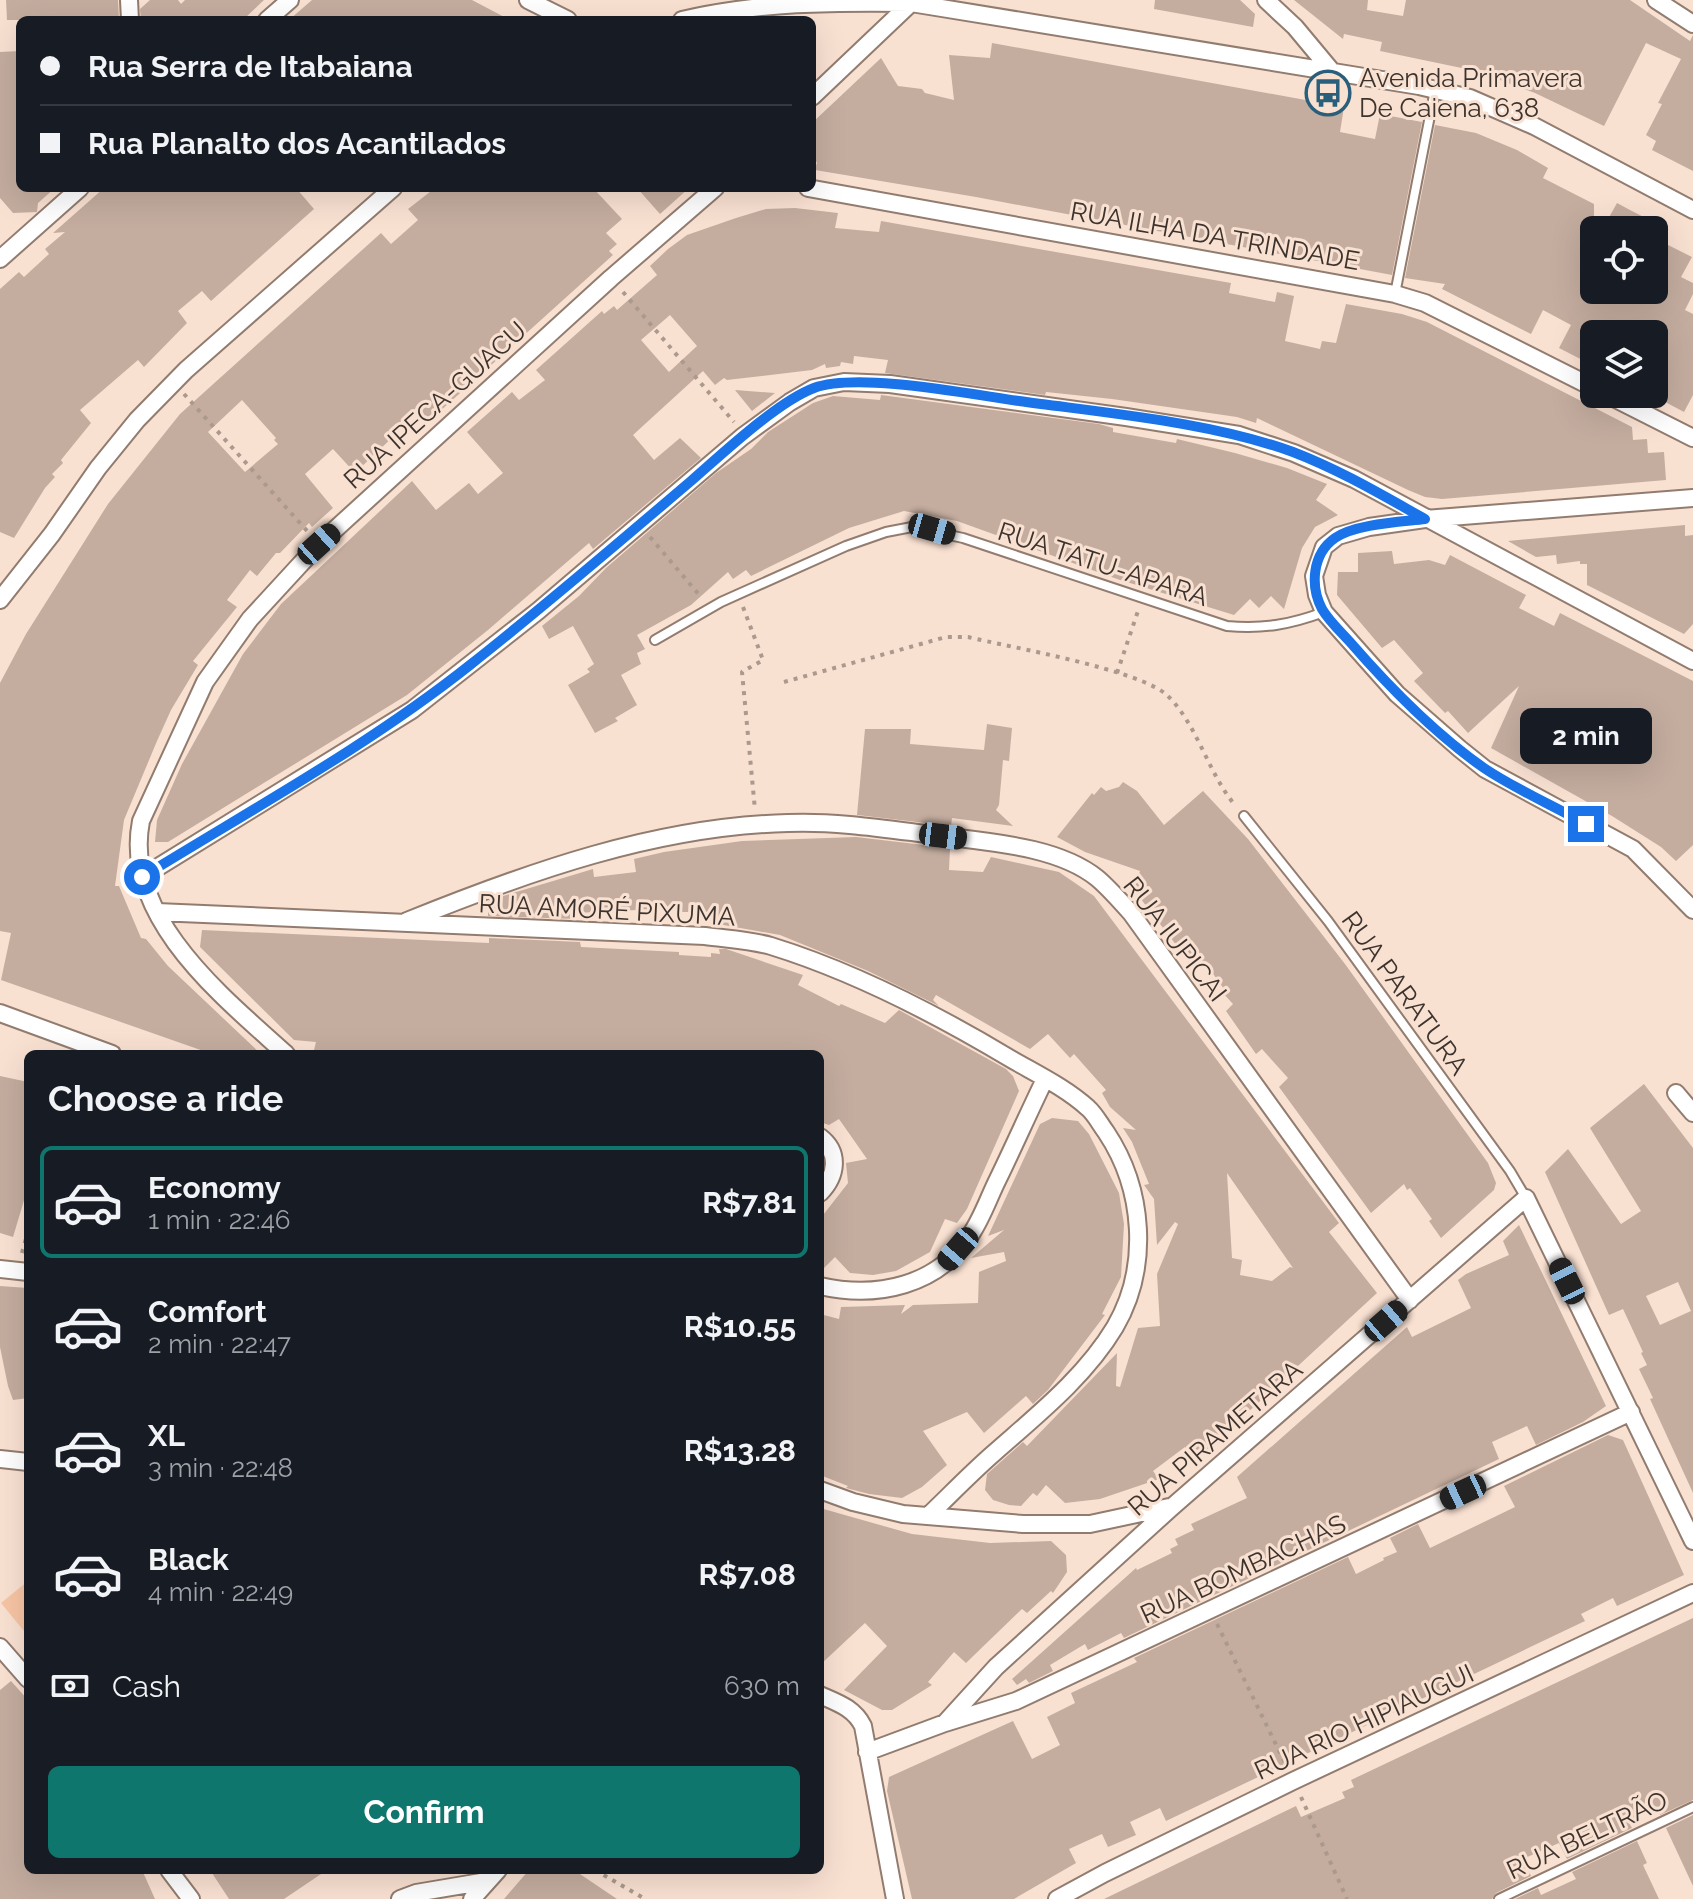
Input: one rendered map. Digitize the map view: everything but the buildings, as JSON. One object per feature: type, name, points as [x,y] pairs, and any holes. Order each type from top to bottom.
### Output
[{"type":"street","points":[[272,16],[290,0]]},
{"type":"street","points":[[528,0],[560,16]]},
{"type":"street","points":[[1266,0],[1295,27],[1330,69]]},
{"type":"street","points":[[1656,0],[1693,24]]},
{"type":"street","points":[[816,93],[911,3]]},
{"type":"street","points":[[704,16],[765,5],[911,3],[1330,69],[1470,98],[1534,126],[1693,210]]},
{"type":"street","name":"RUA ILHA DA TRINDADE","points":[[816,189],[1395,294],[1425,303],[1580,381]]},
{"type":"street","points":[[0,259],[75,192]]},
{"type":"street","points":[[0,600],[137,420],[186,370],[388,192]]},
{"type":"street","name":"RUA IPECA-GUACU","points":[[277,1050],[187,959],[164,928],[142,877],[137,843],[141,821],[205,682],[250,619],[319,544],[611,278],[710,192]]},
{"type":"street","points":[[142,877],[412,710],[538,611],[745,435],[814,388],[844,382],[933,390],[1239,435],[1294,453],[1342,474],[1693,661]]},
{"type":"street","points":[[1634,408],[1693,438]]},
{"type":"street","points":[[1693,498],[1425,519],[1369,527],[1338,536],[1324,547],[1314,576],[1324,612],[1397,694],[1485,769],[1633,849],[1693,910]]},
{"type":"street","name":"RUA IUPICAI","points":[[402,924],[483,891],[628,845],[756,824],[796,822],[871,828],[1001,844],[1066,860],[1096,877],[1131,913],[1410,1300]]},
{"type":"street","name":"RUA AMORÉ PIXUMA","points":[[157,912],[705,936],[769,946],[852,977],[941,1019],[1045,1079],[1090,1109],[1115,1146],[1132,1182],[1137,1217],[1137,1258],[1128,1295],[1115,1326],[1085,1367],[928,1516]]},
{"type":"street","points":[[0,1013],[101,1050]]},
{"type":"street","points":[[824,1287],[842,1291],[880,1291],[919,1281],[945,1264],[971,1234],[1045,1079]]},
{"type":"street","points":[[1676,1093],[1693,1113]]},
{"type":"street","points":[[824,1142],[832,1152],[835,1169],[824,1189]]},
{"type":"street","points":[[1526,1198],[1693,1541]]},
{"type":"street","name":"RUA PIRAMETARA","points":[[945,1723],[996,1667],[1172,1507],[1526,1198]]},
{"type":"street","name":"RUA BOMBACHAS","points":[[867,1752],[1016,1701],[1631,1412]]},
{"type":"street","points":[[0,1459],[24,1462]]},
{"type":"street","points":[[824,1491],[903,1514],[1023,1524],[1090,1524],[1172,1507]]},
{"type":"street","name":"RUA RIO HIPIAUGUI","points":[[1057,1899],[1293,1781],[1693,1593]]},
{"type":"street","points":[[0,1647],[24,1674]]},
{"type":"street","points":[[824,1697],[846,1706],[858,1716],[863,1726],[895,1899]]},
{"type":"street","points":[[172,1874],[191,1899]]},
{"type":"street","points":[[408,1896],[493,1876]]},
{"type":"street","points":[[472,1899],[493,1876]]},
{"type":"street","points":[[408,1896],[436,1899]]},
{"type":"lane","points":[[1395,294],[1435,90]]},
{"type":"lane","name":"RUA TATU-APARA","points":[[655,640],[738,594],[846,546],[912,527],[963,538],[1227,626],[1252,628],[1292,624],[1324,612]]},
{"type":"lane","name":"RUA PARATURA","points":[[1244,816],[1328,921],[1510,1171],[1526,1198]]},
{"type":"lane","name":"RUA BELTRÃO","points":[[1499,1899],[1693,1807]]},
{"type":"path","points":[[611,278],[745,435]]},
{"type":"path","points":[[174,383],[319,544]]},
{"type":"path","points":[[640,524],[710,608]]},
{"type":"path","points":[[738,594],[763,660],[742,672],[756,824]]},
{"type":"path","points":[[1117,673],[1142,599]]},
{"type":"path","points":[[784,682],[946,637],[968,637],[1117,673],[1148,683],[1167,695],[1208,757],[1230,800],[1244,816]]},
{"type":"path","points":[[15,1270],[24,1243]]},
{"type":"path","points":[[1211,1611],[1347,1899]]},
{"type":"path","points":[[602,1874],[645,1899]]},
{"type":"shaded area","points":[[24,1584],[24,1631],[1,1603]]},
{"type":"place","name":"Avenida Primavera De Caiena, 638","points":[[1328,93]]},
{"type":"route","points":[[142,877],[412,710],[538,611],[742,437],[814,388],[844,382],[890,384],[990,397],[1239,435],[1294,453],[1354,479],[1425,519],[1369,527],[1338,536],[1324,547],[1314,576],[1324,612],[1397,694],[1460,749],[1485,769],[1586,824]]}]
